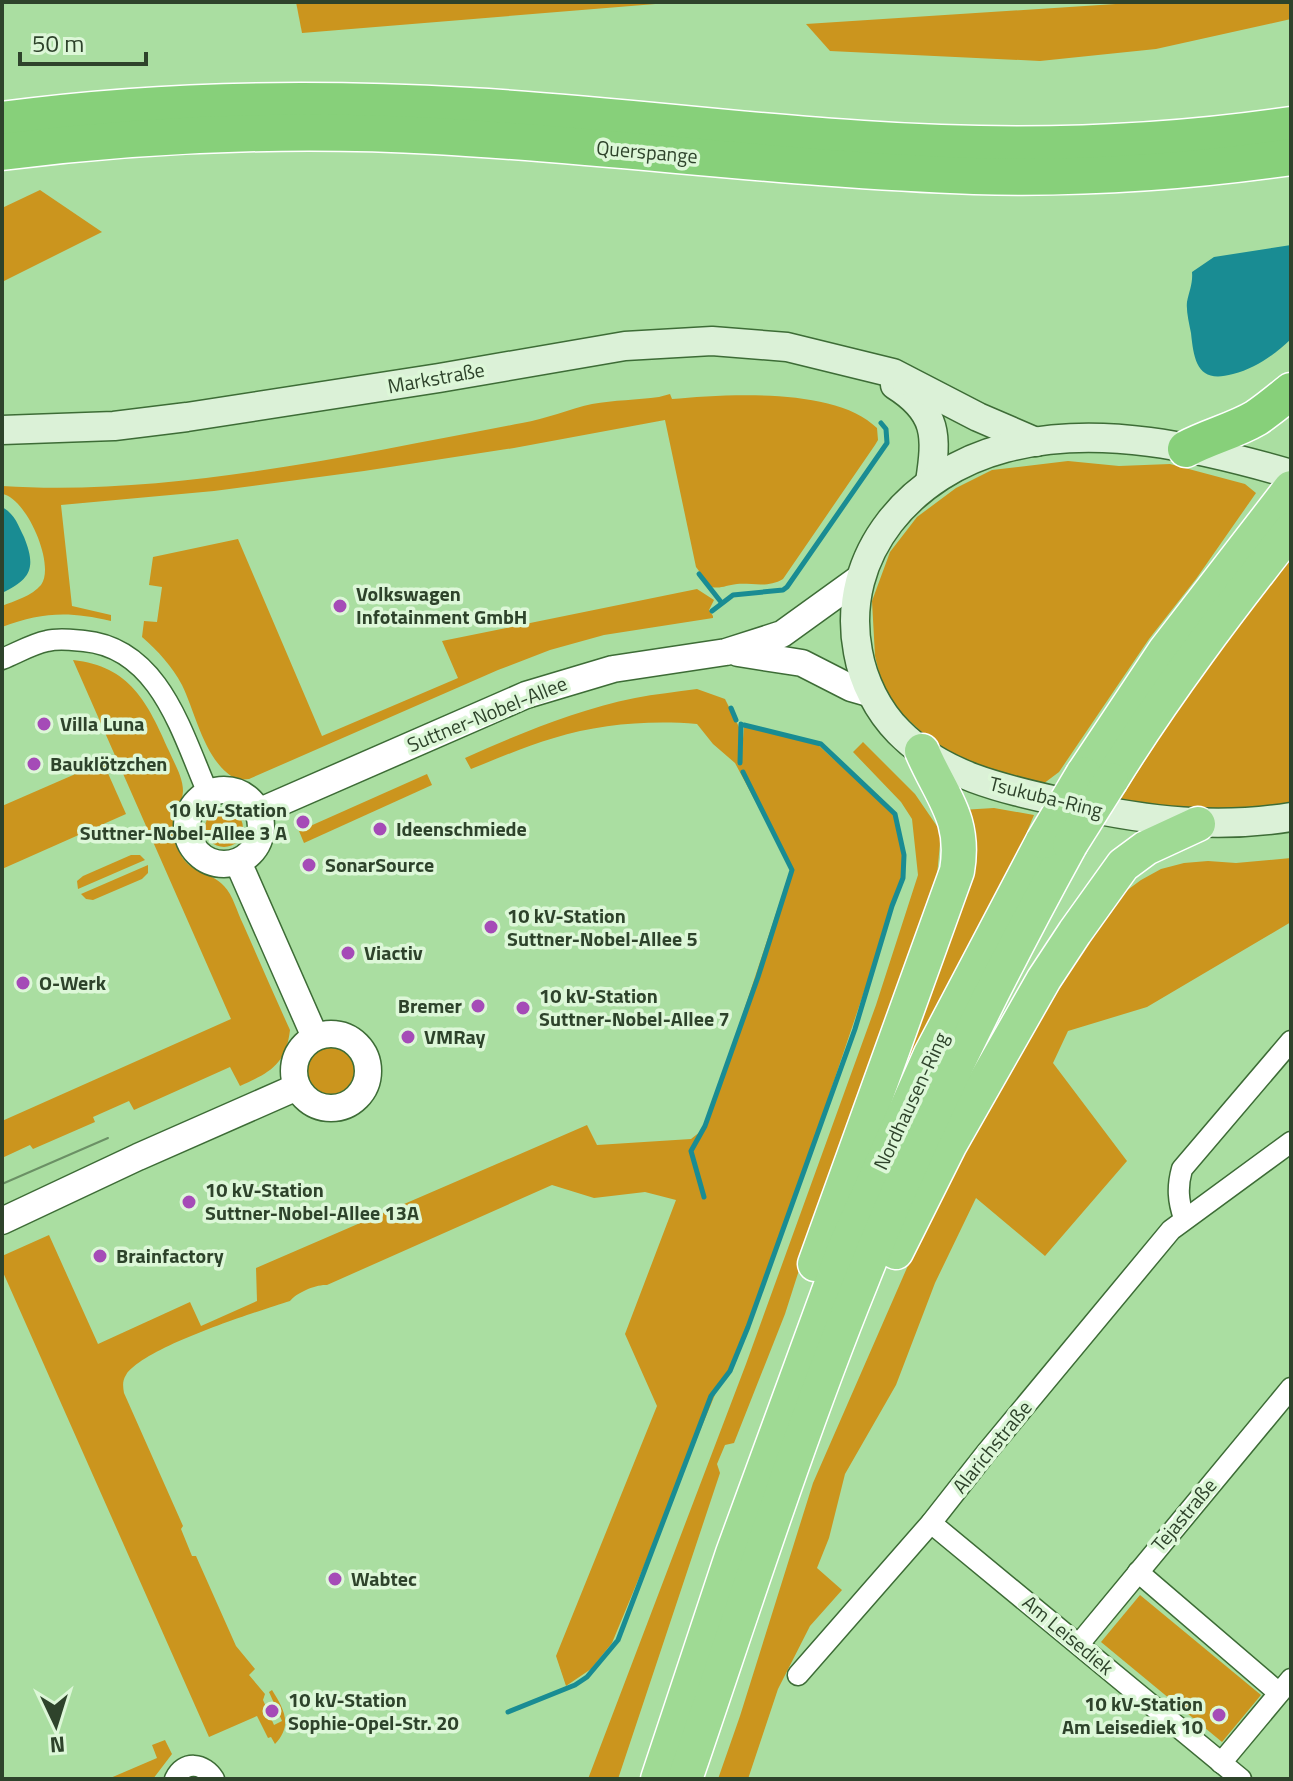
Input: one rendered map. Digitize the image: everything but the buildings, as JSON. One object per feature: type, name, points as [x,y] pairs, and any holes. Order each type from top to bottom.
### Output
[{"type":"highway","name":"Querspange","points":[[2,120],[140,106],[230,102],[393,102],[532,110],[863,139],[1014,145],[1150,141],[1291,125]]},
{"type":"highway","name":"Querspange","points":[[2,152],[140,137],[309,132],[523,141],[855,170],[976,176],[1142,172],[1291,157]]},
{"type":"highway","points":[[1186,449],[1254,419],[1291,391]]},
{"type":"highway","name":"Nordhausen-Ring","points":[[658,1779],[733,1553],[844,1250],[931,1054],[1097,777],[1145,725],[1184,670],[1286,508]]},
{"type":"highway","points":[[733,1553],[811,1277],[957,871],[960,849],[955,817],[922,751]]},
{"type":"highway","points":[[779,1502],[917,1208],[1044,979],[1123,865],[1146,848],[1198,824]]},
{"type":"highway","name":"Nordhausen-Ring","points":[[685,1779],[779,1502],[860,1284],[900,1187],[1057,843]]},
{"type":"main road","name":"Markstraße","points":[[2,430],[114,426],[187,417],[540,359],[670,342],[750,343],[787,347],[893,373],[978,417],[1036,442]]},
{"type":"main road","name":"Markstraße","points":[[868,367],[908,393],[932,422],[935,451],[930,482]]},
{"type":"main road","name":"Tsukuba-Ring","points":[[1291,474],[1186,449],[1125,440],[1082,438],[1036,442],[976,457],[930,482],[909,498],[890,519],[876,540],[861,577],[854,632],[860,665],[872,694],[898,731],[922,751],[989,785],[1116,814],[1198,824],[1261,822],[1291,817]]},
{"type":"street","name":"Suttner-Nobel-Allee","points":[[258,812],[540,690],[613,669],[726,652],[782,634],[861,577]]},
{"type":"street","points":[[2,659],[49,640],[94,642],[120,651],[154,678],[208,793]]},
{"type":"street","name":"Suttner-Nobel-Allee","points":[[726,652],[802,663],[851,688],[872,694]]},
{"type":"street","points":[[218,790],[237,792],[246,797],[258,812],[260,836],[256,847],[238,862],[226,865],[205,860],[190,843],[187,820],[191,809],[208,793],[218,790]]},
{"type":"street","points":[[238,862],[315,1037]]},
{"type":"street","points":[[335,1033],[353,1041],[365,1056],[366,1085],[354,1100],[336,1108],[317,1106],[308,1101],[297,1087],[294,1076],[296,1057],[301,1048],[315,1037],[335,1033]]},
{"type":"street","points":[[1184,1218],[1178,1201],[1182,1169],[1291,1041]]},
{"type":"street","points":[[2,1221],[297,1087]]},
{"type":"street","name":"Alarichstraße","points":[[798,1675],[931,1523],[1171,1230],[1291,1142]]},
{"type":"street","name":"Tejastraße","points":[[1079,1644],[1291,1388]]},
{"type":"street","name":"Am Leisediek","points":[[931,1523],[1241,1779]]},
{"type":"street","points":[[1138,1572],[1285,1686],[1221,1763]]},
{"type":"street","points":[[175,1779],[187,1767],[198,1766],[208,1770],[214,1779]]},
{"type":"shaded area","points":[[296,2],[680,2],[302,33]]},
{"type":"shaded area","points":[[1146,2],[1291,2],[1291,19],[1156,49],[1040,61],[830,51],[806,24]]},
{"type":"shaded area","points":[[40,190],[102,232],[2,282],[2,208]]},
{"type":"shaded area","points":[[670,394],[672,399],[750,395],[809,399],[859,415],[877,428],[875,445],[783,579],[766,584],[711,587],[696,567],[665,420],[364,471],[214,491],[61,505],[72,606],[111,615],[111,621],[56,615],[30,618],[2,627],[2,606],[23,598],[41,585],[45,563],[29,519],[11,498],[2,494],[2,486],[66,488],[131,485],[263,470],[531,421],[592,404]]},
{"type":"shaded area","points":[[1068,461],[1119,466],[1170,464],[1245,484],[1256,493],[1196,579],[1149,639],[1059,772],[1043,784],[1005,778],[936,745],[902,714],[882,685],[875,656],[872,601],[890,552],[917,517],[956,488],[992,470]]},
{"type":"shaded area","points":[[238,539],[322,736],[458,678],[442,641],[697,589],[714,600],[709,610],[713,618],[604,635],[550,650],[249,779],[238,780],[217,763],[178,678],[142,637],[144,621],[157,622],[162,587],[149,585],[153,557]]},
{"type":"shaded area","points":[[1291,558],[1291,803],[1247,809],[1206,809],[1121,799],[1202,676]]},
{"type":"shaded area","points":[[73,660],[109,670],[123,679],[153,717],[183,786],[173,824],[178,849],[188,864],[218,881],[230,894],[290,1030],[280,1060],[268,1072],[240,1086],[230,1067],[134,1110],[129,1101],[93,1117],[95,1122],[33,1149],[30,1145],[2,1158],[2,1121],[231,1019]]},
{"type":"shaded area","points":[[697,689],[725,699],[739,727],[741,765],[744,726],[817,744],[893,814],[900,830],[905,859],[902,879],[807,1161],[730,1371],[719,1385],[612,1643],[591,1669],[566,1686],[556,1656],[657,1406],[625,1334],[676,1200],[645,1192],[594,1198],[552,1185],[327,1285],[307,1290],[290,1301],[177,1342],[137,1364],[126,1375],[124,1393],[183,1526],[181,1529],[192,1556],[196,1556],[236,1646],[255,1669],[249,1675],[265,1694],[263,1700],[274,1725],[282,1721],[269,1692],[272,1690],[285,1717],[284,1730],[275,1744],[271,1737],[268,1738],[257,1716],[209,1737],[2,1270],[2,1256],[49,1235],[98,1344],[190,1302],[201,1326],[257,1301],[256,1268],[587,1125],[597,1145],[691,1139],[705,1128],[791,868],[735,763],[713,744],[697,724],[661,723],[607,726],[571,733],[471,769],[465,758],[591,709],[635,698]]},
{"type":"shaded area","points":[[863,742],[915,794],[941,832],[936,887],[824,1192],[785,1314],[734,1443],[725,1445],[717,1464],[720,1473],[618,1779],[588,1779],[746,1364],[876,1005],[918,875],[912,819],[901,802],[853,752]]},
{"type":"shaded area","points":[[103,762],[126,814],[2,869],[2,806]]},
{"type":"shaded area","points":[[427,774],[432,785],[304,843],[299,831]]},
{"type":"shaded area","points":[[994,808],[1034,815],[886,1118],[961,810]]},
{"type":"shaded area","points":[[224,809],[238,814],[243,828],[238,842],[224,847],[210,842],[205,828],[210,814]]},
{"type":"shaded area","points":[[131,855],[140,855],[145,860],[78,889],[77,881],[83,876]]},
{"type":"shaded area","points":[[1291,858],[1291,922],[1147,1007],[1068,1031],[1053,1063],[1127,1161],[1045,1256],[976,1198],[935,1283],[896,1385],[845,1474],[829,1538],[817,1568],[842,1590],[810,1626],[778,1689],[748,1779],[718,1779],[813,1483],[920,1238],[1048,1007],[1109,910],[1122,894],[1141,880],[1161,869],[1184,863],[1236,863]]},
{"type":"shaded area","points":[[148,865],[148,873],[142,879],[93,900],[81,894]]},
{"type":"shaded area","points":[[331,1047],[348,1054],[355,1071],[348,1088],[331,1095],[314,1088],[307,1071],[314,1054]]},
{"type":"shaded area","points":[[1140,1595],[1261,1695],[1222,1742],[1101,1642]]},
{"type":"shaded area","points":[[165,1740],[172,1754],[153,1779],[108,1779],[157,1758],[152,1745]]},
{"type":"water","points":[[1291,245],[1291,339],[1249,368],[1221,376],[1205,373],[1196,361],[1187,313],[1192,272],[1214,257]]},
{"type":"water","points":[[2,507],[18,524],[28,547],[30,564],[20,583],[2,593]]},
{"type":"waterway","points":[[712,611],[733,595],[787,587],[887,443],[886,429],[881,423]]},
{"type":"waterway","points":[[699,574],[721,602]]},
{"type":"waterway","points":[[731,708],[736,720]]},
{"type":"waterway","points":[[740,763],[741,724]]},
{"type":"waterway","points":[[508,1712],[575,1685],[587,1677],[618,1640],[711,1396],[730,1371],[748,1327],[855,1029],[903,878],[904,855],[895,814],[821,744],[744,725]]},
{"type":"waterway","points":[[704,1197],[691,1151],[705,1126],[792,870],[743,772]]},
{"type":"tram line","points":[[2,1184],[108,1138]]},
{"type":"place","name":"Volkswagen Infotainment GmbH","points":[[340,606]]},
{"type":"place","name":"Villa Luna","points":[[44,724]]},
{"type":"place","name":"Bauklötzchen","points":[[34,764]]},
{"type":"place","name":"10 kV-Station Suttner-Nobel-Allee 3 A","points":[[303,822]]},
{"type":"place","name":"Ideenschmiede","points":[[380,829]]},
{"type":"place","name":"SonarSource","points":[[309,865]]},
{"type":"place","name":"10 kV-Station Suttner-Nobel-Allee 5","points":[[491,927]]},
{"type":"place","name":"Viactiv","points":[[348,953]]},
{"type":"place","name":"O-Werk","points":[[23,983]]},
{"type":"place","name":"Bremer","points":[[478,1006]]},
{"type":"place","name":"10 kV-Station Suttner-Nobel-Allee 7","points":[[523,1008]]},
{"type":"place","name":"VMRay","points":[[408,1037]]},
{"type":"place","name":"10 kV-Station Suttner-Nobel-Allee 13A","points":[[189,1202]]},
{"type":"place","name":"Brainfactory","points":[[100,1256]]},
{"type":"place","name":"Wabtec","points":[[335,1579]]},
{"type":"place","name":"10 kV-Station Sophie-Opel-Str. 20","points":[[272,1711]]},
{"type":"place","name":"10 kV-Station Am Leisediek 10","points":[[1219,1715]]}]
